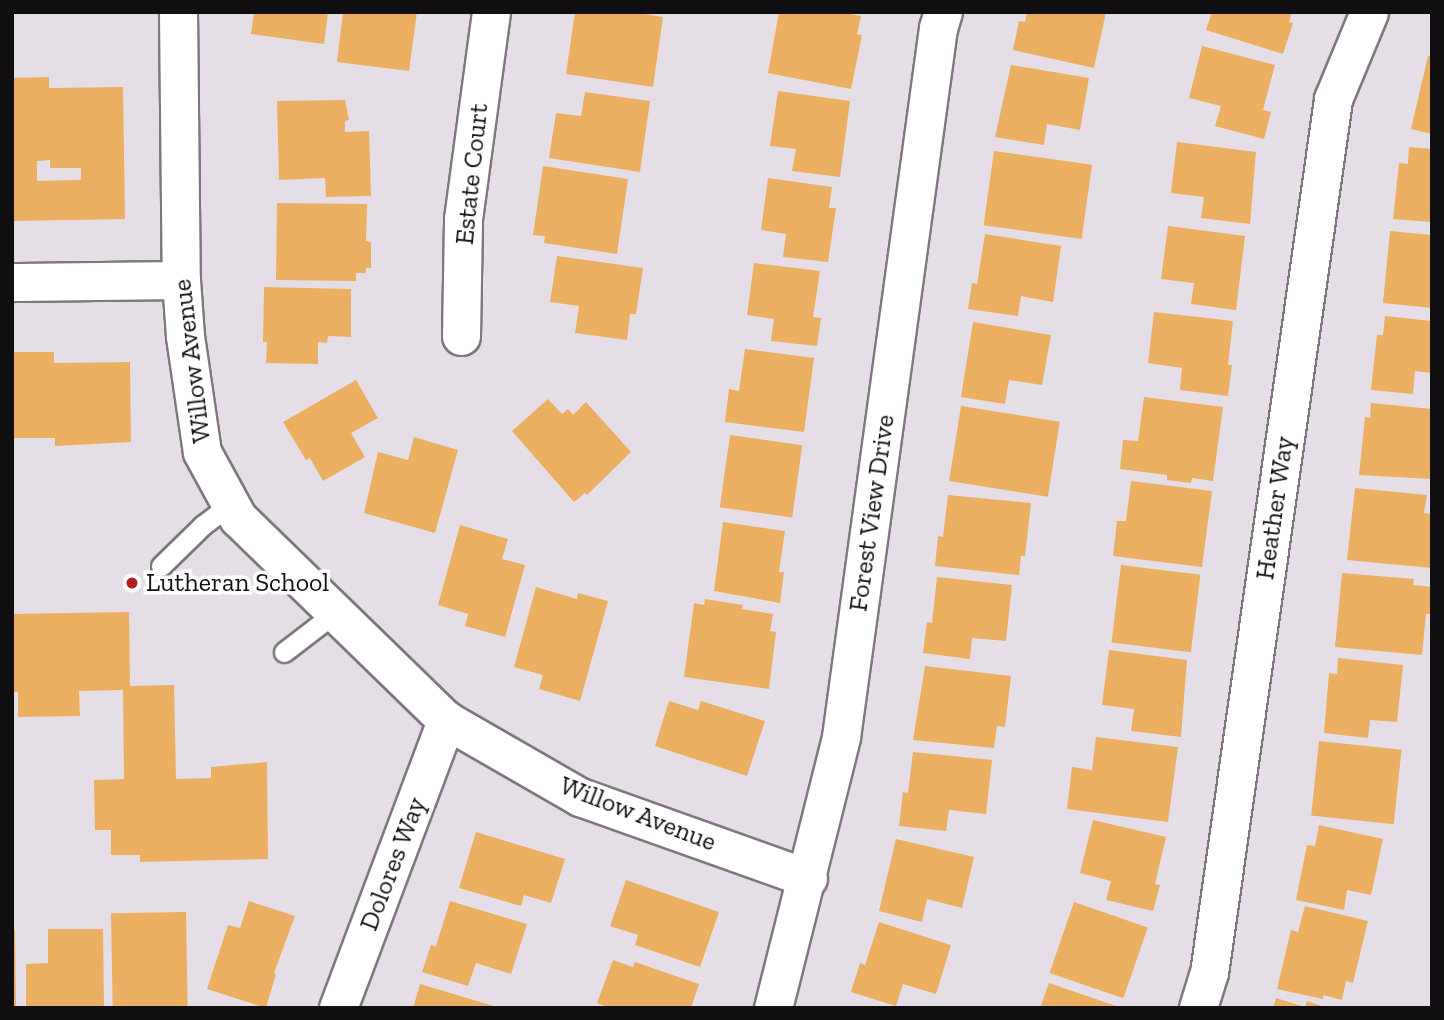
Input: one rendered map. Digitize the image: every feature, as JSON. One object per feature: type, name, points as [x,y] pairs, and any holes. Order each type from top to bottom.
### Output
[{"type":"street","name":"Willow Avenue","points":[[178,12],[181,280],[185,336],[202,452],[238,518],[446,720],[580,797],[808,878]]},
{"type":"street","name":"Estate Court","points":[[461,336],[463,219],[491,12]]},
{"type":"street","name":"Forest View Drive","points":[[774,1008],[841,737],[938,28],[943,12]]},
{"type":"street","name":"Heather Way","points":[[1198,1008],[1209,972],[1333,99],[1368,12]]},
{"type":"street","points":[[12,282],[181,280]]},
{"type":"street","name":"Dolores Way","points":[[338,1008],[446,720]]},
{"type":"lane","points":[[161,566],[203,525],[230,505]]},
{"type":"lane","points":[[284,652],[336,612]]},
{"type":"building","points":[[254,12],[328,12],[324,44],[251,34]]},
{"type":"building","points":[[343,12],[417,12],[409,71],[337,62]]},
{"type":"building","points":[[575,12],[633,12],[663,17],[653,87],[566,74]]},
{"type":"building","points":[[779,12],[841,12],[861,16],[857,34],[862,35],[851,89],[768,73]]},
{"type":"building","points":[[1027,12],[1106,12],[1094,68],[1013,50],[1019,21],[1025,22]]},
{"type":"building","points":[[1212,12],[1292,12],[1289,22],[1293,23],[1283,54],[1206,30]]},
{"type":"building","points":[[1202,46],[1275,65],[1263,110],[1271,112],[1264,139],[1215,126],[1221,106],[1189,98]]},
{"type":"building","points":[[1428,56],[1432,57],[1432,134],[1411,129]]},
{"type":"building","points":[[1011,65],[1089,78],[1080,130],[1047,124],[1044,145],[995,137]]},
{"type":"building","points":[[49,77],[49,88],[123,87],[125,219],[12,221],[12,78]],"holes":[[[50,160],[50,168],[81,168],[81,180],[37,181],[37,161]]]},
{"type":"building","points":[[778,91],[850,101],[840,177],[792,171],[796,149],[770,146]]},
{"type":"building","points":[[585,92],[650,101],[640,172],[549,158],[556,113],[581,116]]},
{"type":"building","points":[[345,100],[349,120],[345,121],[345,132],[369,131],[371,196],[326,197],[325,178],[279,180],[277,101]]},
{"type":"building","points":[[1177,142],[1256,152],[1250,224],[1201,218],[1204,197],[1171,193]]},
{"type":"building","points":[[1409,147],[1432,149],[1432,222],[1393,219],[1399,163],[1408,164]]},
{"type":"building","points":[[994,151],[1092,165],[1082,239],[984,225]]},
{"type":"building","points":[[543,166],[628,179],[617,254],[544,243],[545,236],[533,235]]},
{"type":"building","points":[[768,178],[832,187],[829,208],[836,208],[828,262],[783,257],[786,234],[761,230]]},
{"type":"building","points":[[277,203],[367,204],[366,241],[371,242],[371,268],[366,268],[366,273],[356,273],[356,281],[276,280]]},
{"type":"building","points":[[1168,226],[1245,236],[1236,310],[1191,304],[1194,283],[1161,279]]},
{"type":"building","points":[[1390,231],[1432,235],[1432,308],[1383,303]]},
{"type":"building","points":[[985,234],[1061,246],[1053,302],[1021,296],[1018,316],[968,309],[972,283],[977,284]]},
{"type":"building","points":[[557,256],[643,268],[636,314],[630,314],[627,340],[575,333],[579,306],[550,302]]},
{"type":"building","points":[[754,263],[820,271],[813,317],[821,318],[817,346],[771,341],[774,319],[747,315]]},
{"type":"building","points":[[264,287],[351,289],[351,337],[328,336],[327,343],[318,342],[318,364],[266,363],[267,342],[263,342]]},
{"type":"building","points":[[1154,312],[1233,321],[1228,396],[1180,390],[1182,368],[1148,363]]},
{"type":"building","points":[[1385,316],[1432,321],[1432,373],[1415,371],[1413,394],[1371,390],[1377,335],[1383,335]]},
{"type":"building","points":[[973,322],[1051,335],[1042,385],[1009,380],[1005,404],[961,397]]},
{"type":"building","points":[[745,349],[814,358],[804,432],[725,422],[729,389],[739,391]]},
{"type":"building","points":[[12,352],[54,352],[54,363],[130,362],[131,442],[55,446],[55,438],[12,438]]},
{"type":"building","points":[[356,380],[378,418],[351,433],[365,457],[323,481],[310,458],[306,460],[283,422]]},
{"type":"building","points":[[1144,397],[1223,407],[1213,481],[1192,478],[1191,483],[1167,480],[1167,475],[1120,469],[1123,440],[1138,441]]},
{"type":"building","points":[[548,399],[562,414],[568,409],[573,415],[586,402],[631,452],[587,495],[585,493],[574,502],[512,431]]},
{"type":"building","points":[[1371,403],[1432,409],[1432,479],[1359,475],[1365,417],[1370,418]]},
{"type":"building","points":[[961,406],[1060,422],[1048,497],[949,481]]},
{"type":"building","points":[[730,435],[802,445],[792,517],[720,507]]},
{"type":"building","points":[[414,437],[458,450],[435,533],[364,513],[378,452],[408,460]]},
{"type":"building","points":[[1131,481],[1212,491],[1202,567],[1113,556],[1117,521],[1126,521]]},
{"type":"building","points":[[1355,488],[1427,495],[1424,513],[1432,514],[1432,568],[1347,560]]},
{"type":"building","points":[[948,495],[1031,503],[1025,556],[1021,556],[1019,575],[935,566],[938,536],[943,537]]},
{"type":"building","points":[[723,522],[785,531],[779,572],[784,572],[780,603],[714,591]]},
{"type":"building","points":[[460,525],[508,539],[502,559],[525,565],[505,637],[465,626],[468,614],[438,605]]},
{"type":"building","points":[[1121,565],[1200,575],[1191,652],[1111,642]]},
{"type":"building","points":[[1342,573],[1414,579],[1413,585],[1432,587],[1432,614],[1426,614],[1422,655],[1335,647]]},
{"type":"building","points":[[937,577],[1012,585],[1006,641],[972,638],[970,659],[923,653],[927,622],[932,623]]},
{"type":"building","points":[[536,587],[577,599],[578,593],[608,601],[580,701],[539,689],[543,675],[514,667]]},
{"type":"building","points":[[705,599],[743,605],[742,609],[773,614],[770,631],[776,632],[769,689],[684,677],[694,603],[704,605]]},
{"type":"building","points":[[129,612],[130,686],[174,685],[176,779],[211,778],[211,767],[267,762],[268,859],[140,862],[140,855],[111,855],[111,830],[95,830],[94,780],[124,779],[123,690],[79,691],[80,716],[18,717],[18,692],[12,692],[12,614]]},
{"type":"building","points":[[1109,650],[1187,660],[1181,737],[1131,731],[1134,709],[1102,705]]},
{"type":"building","points":[[1338,658],[1403,665],[1397,722],[1370,720],[1368,738],[1324,733],[1329,673],[1337,674]]},
{"type":"building","points":[[925,666],[1011,676],[1005,727],[997,726],[994,748],[913,740]]},
{"type":"building","points":[[669,701],[698,710],[701,701],[765,721],[747,776],[655,746]]},
{"type":"building","points":[[1096,737],[1178,747],[1168,822],[1067,809],[1072,767],[1092,770]]},
{"type":"building","points":[[1319,741],[1402,750],[1394,824],[1311,816]]},
{"type":"building","points":[[913,752],[992,760],[986,814],[949,810],[946,831],[899,826],[903,792],[908,793]]},
{"type":"building","points":[[1093,820],[1166,837],[1155,884],[1160,885],[1153,911],[1106,900],[1111,881],[1080,873]]},
{"type":"building","points":[[1319,825],[1383,839],[1371,895],[1347,890],[1344,910],[1296,900],[1307,845],[1315,846]]},
{"type":"building","points":[[476,832],[565,859],[551,903],[524,895],[521,906],[459,888]]},
{"type":"building","points":[[896,839],[974,857],[962,908],[927,899],[922,922],[879,911]]},
{"type":"building","points":[[626,880],[719,912],[700,967],[635,945],[638,935],[610,926]]},
{"type":"building","points":[[249,901],[295,916],[274,973],[276,974],[266,1008],[207,989],[228,925],[240,928]]},
{"type":"building","points":[[450,901],[527,924],[511,974],[476,963],[468,986],[422,972],[431,945],[436,946]]},
{"type":"building","points":[[1074,902],[1148,927],[1123,998],[1050,973]]},
{"type":"building","points":[[1305,906],[1368,921],[1353,983],[1346,981],[1342,1000],[1323,995],[1323,999],[1277,989],[1291,930],[1298,932]]},
{"type":"building","points":[[186,912],[188,1007],[113,1008],[111,913]]},
{"type":"building","points":[[879,922],[951,945],[936,994],[903,984],[896,1006],[851,992],[860,963],[865,965]]},
{"type":"building","points":[[48,929],[103,929],[104,1008],[26,1008],[26,964],[48,963]]},
{"type":"building","points":[[12,930],[15,930],[16,1008],[12,1008]]},
{"type":"building","points":[[613,960],[633,967],[635,962],[699,984],[691,1008],[610,1008],[597,1003]]},
{"type":"building","points":[[1049,983],[1119,1007],[1119,1008],[1040,1008]]},
{"type":"building","points":[[420,984],[497,1007],[497,1008],[413,1008]]},
{"type":"building","points":[[1276,998],[1305,1007],[1307,1001],[1328,1008],[1273,1008]]},
{"type":"place","name":"Lutheran School","points":[[132,583]]}]
